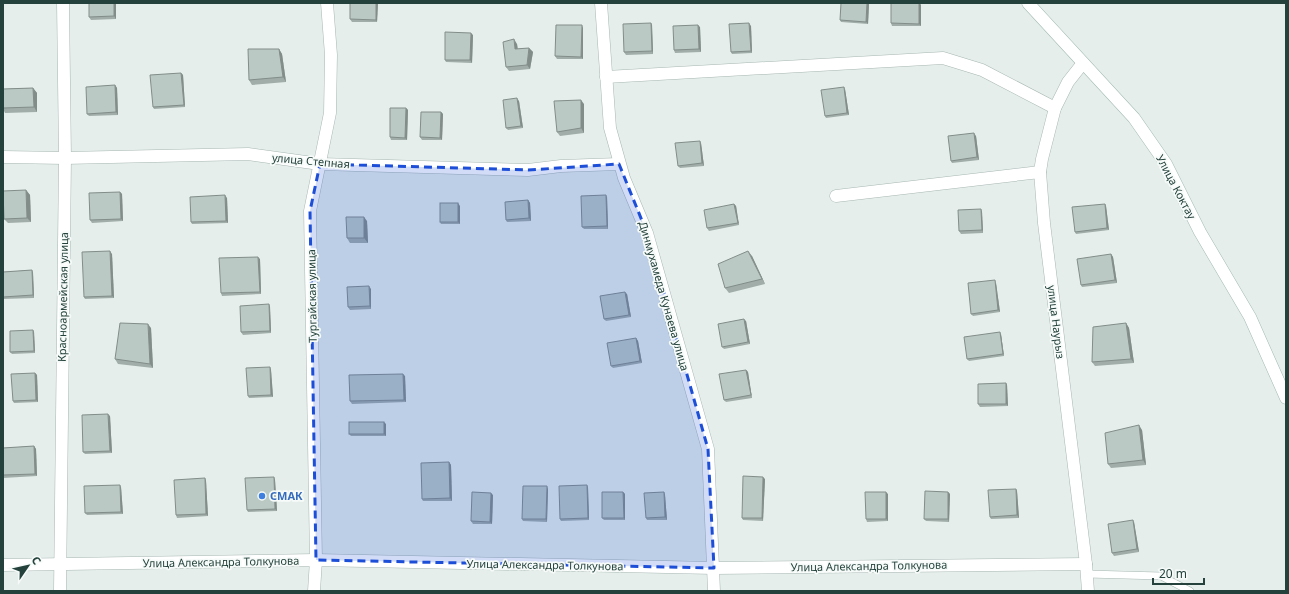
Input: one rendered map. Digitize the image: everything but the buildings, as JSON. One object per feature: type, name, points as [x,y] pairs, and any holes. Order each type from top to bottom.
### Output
[{"type":"street","name":"Красноармейская улица","points":[[60,591],[65,158],[63,3]]},
{"type":"street","name":"Тургайская улица","points":[[314,591],[316,560],[310,211],[330,113],[331,55],[327,3]]},
{"type":"street","name":"Динмухамеда Кунаева улица","points":[[601,3],[610,128],[619,164],[647,233],[708,449],[714,591]]},
{"type":"street","name":"Улица Коктау","points":[[1028,3],[1134,118],[1166,164],[1200,232],[1250,317],[1286,398]]},
{"type":"street","points":[[606,77],[943,58],[982,70],[1055,108]]},
{"type":"street","name":"улица Наурыз","points":[[1083,63],[1068,82],[1055,108],[1040,172],[1044,223],[1087,569],[1088,591]]},
{"type":"street","name":"улица Степная","points":[[3,157],[65,158],[248,154],[320,164],[528,170],[561,166],[619,164]]},
{"type":"street","points":[[836,196],[1040,172]]},
{"type":"street","name":"Улица Александра Толкунова","points":[[3,565],[316,560],[714,568],[1087,569]]},
{"type":"lane","points":[[1087,569],[1161,576],[1190,591]]},
{"type":"highlighted area","points":[[320,164],[528,170],[619,164],[647,233],[708,449],[714,568],[316,560],[310,211]]},
{"type":"place","name":"СМАК","points":[[262,496]]}]
